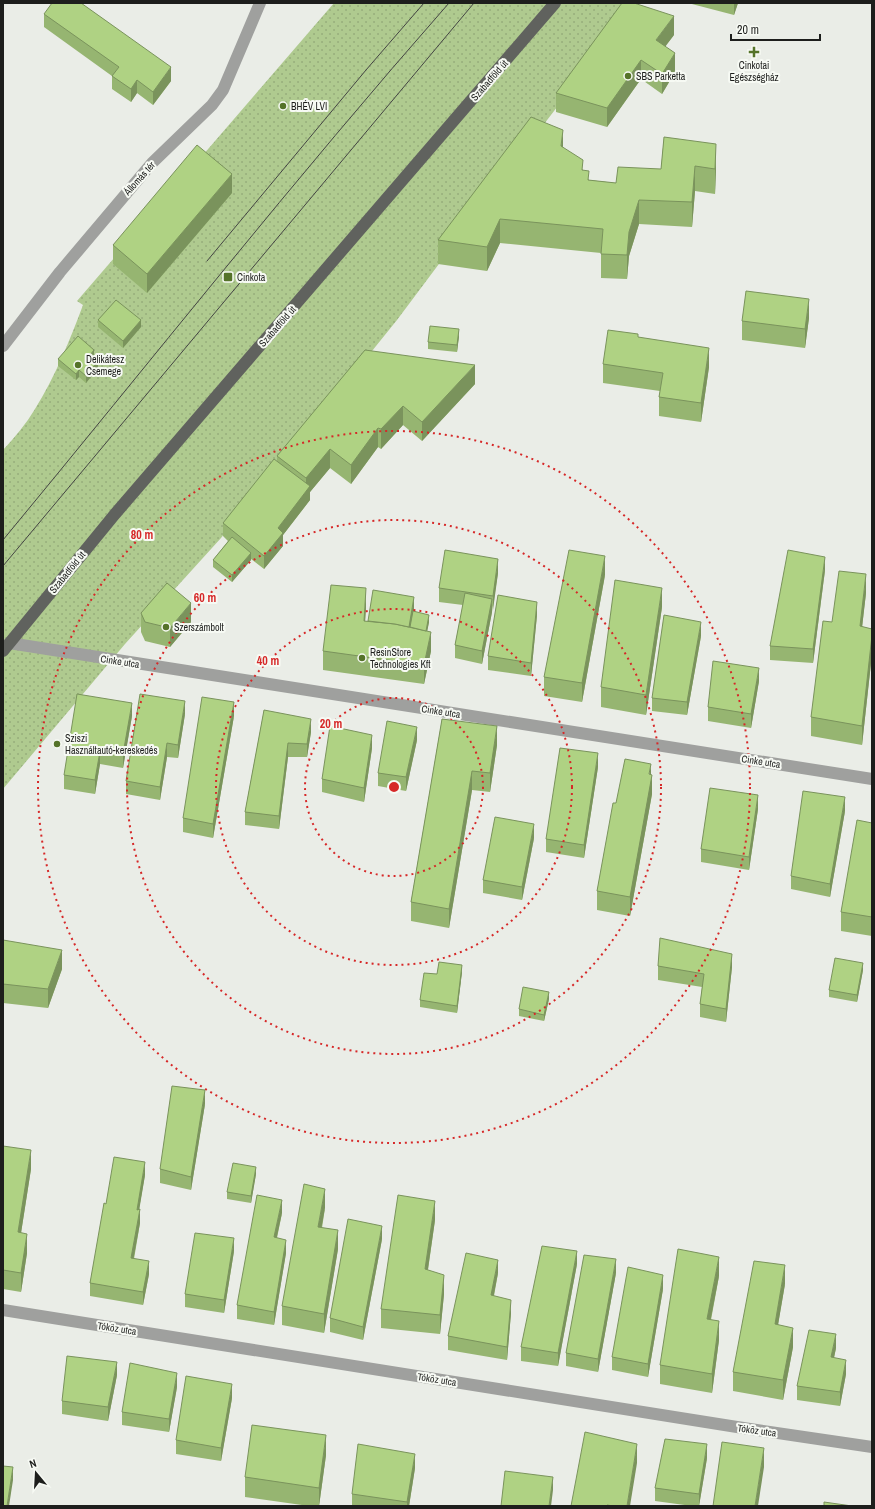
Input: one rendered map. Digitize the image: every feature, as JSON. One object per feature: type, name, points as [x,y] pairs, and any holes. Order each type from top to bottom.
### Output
[{"type":"main road","name":"Szabadföld út","points":[[6,647],[116,514],[555,3]]},
{"type":"street","name":"Állomás tér","points":[[3,346],[60,272],[152,163],[212,105],[223,90],[260,3]]},
{"type":"street","name":"Cinke utca","points":[[6,647],[872,779]]},
{"type":"street","name":"Tóköz utca","points":[[3,1310],[729,1426],[872,1447]]},
{"type":"green space","points":[[334,3],[637,3],[531,141],[397,320],[221,538],[125,644],[3,789],[3,450],[32,415],[56,371],[83,305],[77,301]]},
{"type":"building","points":[[52,3],[81,3],[171,67],[153,92],[137,80],[131,89],[112,76],[119,67],[44,14]]},
{"type":"building","name":"SBS Parketta","points":[[622,3],[634,3],[674,16],[656,40],[675,53],[662,74],[641,60],[607,108],[556,93]]},
{"type":"building","points":[[531,117],[563,130],[561,146],[583,160],[582,170],[589,171],[588,180],[616,183],[618,167],[661,169],[664,137],[716,144],[715,169],[695,166],[692,202],[639,200],[629,232],[627,255],[601,254],[603,229],[500,219],[487,247],[438,240]]},
{"type":"building","points":[[197,145],[232,174],[147,274],[113,245]]},
{"type":"building","points":[[746,291],[809,299],[805,329],[742,321]]},
{"type":"building","points":[[116,300],[141,320],[123,341],[98,320]]},
{"type":"building","points":[[430,326],[459,329],[457,345],[428,342]]},
{"type":"building","points":[[608,330],[638,334],[638,337],[709,348],[701,403],[659,397],[663,373],[603,364]]},
{"type":"building","points":[[78,336],[94,350],[90,355],[98,361],[86,376],[79,370],[76,374],[58,359]]},
{"type":"building","points":[[365,350],[475,365],[422,422],[403,406],[381,429],[378,428],[351,465],[330,449],[306,478],[277,456]]},
{"type":"building","points":[[274,459],[310,486],[278,528],[283,533],[264,556],[223,523]]},
{"type":"building","points":[[232,537],[251,553],[232,575],[213,560]]},
{"type":"building","points":[[445,550],[498,559],[493,596],[439,588]]},
{"type":"building","points":[[569,550],[605,556],[582,683],[544,677]]},
{"type":"building","points":[[788,550],[825,557],[813,649],[770,646]]},
{"type":"building","points":[[839,571],[866,574],[860,626],[872,629],[872,635],[862,726],[811,717],[823,621],[832,622]]},
{"type":"building","points":[[615,580],[662,588],[646,695],[601,687]]},
{"type":"building","points":[[167,583],[191,603],[170,628],[145,622],[141,613]]},
{"type":"building","points":[[331,585],[366,588],[364,621],[395,624],[431,632],[424,665],[323,651]]},
{"type":"building","points":[[373,590],[414,597],[409,627],[368,621]]},
{"type":"building","points":[[465,593],[492,599],[482,651],[455,645]]},
{"type":"building","points":[[498,595],[537,602],[531,663],[488,656]]},
{"type":"building","points":[[413,611],[429,615],[426,631],[410,627]]},
{"type":"building","points":[[664,615],[701,622],[687,702],[652,698]]},
{"type":"building","points":[[713,661],[759,668],[751,714],[708,707]]},
{"type":"building","points":[[77,694],[132,703],[123,754],[100,751],[95,780],[64,775]]},
{"type":"building","points":[[140,694],[185,701],[178,745],[167,743],[160,787],[126,781]]},
{"type":"building","points":[[202,697],[234,702],[213,824],[183,818]]},
{"type":"building","points":[[264,710],[311,719],[307,744],[288,743],[279,816],[245,812]]},
{"type":"building","points":[[442,719],[497,726],[490,773],[472,771],[449,909],[411,902]]},
{"type":"building","points":[[387,721],[417,727],[406,777],[378,773]]},
{"type":"building","points":[[330,726],[372,735],[364,788],[322,779]]},
{"type":"building","points":[[560,748],[598,753],[584,845],[546,839]]},
{"type":"building","points":[[625,759],[651,764],[649,774],[652,775],[630,897],[597,891],[613,803],[616,803]]},
{"type":"building","points":[[710,788],[758,795],[749,857],[701,849]]},
{"type":"building","points":[[803,791],[845,797],[830,884],[791,876]]},
{"type":"building","points":[[495,817],[534,824],[522,887],[483,880]]},
{"type":"building","points":[[857,820],[872,823],[872,917],[841,912]]},
{"type":"building","points":[[660,938],[732,954],[726,1009],[700,1004],[704,974],[658,966]]},
{"type":"building","points":[[3,940],[62,950],[48,989],[3,984]]},
{"type":"building","points":[[835,958],[863,963],[857,995],[829,990]]},
{"type":"building","points":[[439,962],[462,965],[457,1006],[420,1000],[424,973],[437,974]]},
{"type":"building","points":[[523,987],[549,992],[544,1015],[519,1009]]},
{"type":"building","points":[[172,1086],[205,1090],[191,1177],[160,1169]]},
{"type":"building","points":[[3,1146],[31,1150],[18,1232],[27,1234],[21,1273],[3,1270]]},
{"type":"building","points":[[114,1157],[145,1162],[137,1210],[140,1209],[131,1258],[149,1261],[143,1292],[90,1283],[104,1203],[106,1204]]},
{"type":"building","points":[[233,1163],[256,1167],[251,1196],[227,1192]]},
{"type":"building","points":[[304,1184],[325,1189],[318,1227],[338,1230],[324,1314],[282,1306]]},
{"type":"building","points":[[257,1195],[282,1200],[274,1237],[286,1240],[274,1312],[237,1305]]},
{"type":"building","points":[[398,1195],[435,1201],[425,1269],[444,1275],[440,1315],[381,1309]]},
{"type":"building","points":[[348,1219],[382,1226],[363,1327],[330,1318]]},
{"type":"building","points":[[195,1233],[234,1238],[224,1300],[185,1294]]},
{"type":"building","points":[[542,1246],[577,1251],[558,1353],[521,1347]]},
{"type":"building","points":[[678,1249],[719,1257],[707,1319],[719,1321],[712,1374],[660,1365]]},
{"type":"building","points":[[466,1253],[498,1260],[491,1295],[511,1300],[507,1347],[448,1336]]},
{"type":"building","points":[[584,1255],[616,1259],[598,1359],[566,1353]]},
{"type":"building","points":[[754,1261],[785,1265],[775,1324],[793,1328],[783,1380],[733,1372]]},
{"type":"building","points":[[628,1267],[663,1275],[648,1364],[612,1357]]},
{"type":"building","points":[[809,1330],[836,1334],[831,1357],[846,1360],[840,1392],[797,1386]]},
{"type":"building","points":[[67,1356],[117,1362],[108,1407],[62,1401]]},
{"type":"building","points":[[130,1363],[177,1373],[169,1419],[122,1412]]},
{"type":"building","points":[[186,1376],[232,1384],[221,1448],[176,1440]]},
{"type":"building","points":[[252,1425],[326,1435],[319,1488],[245,1477]]},
{"type":"building","points":[[585,1432],[637,1444],[627,1506],[571,1506]]},
{"type":"building","points":[[665,1439],[707,1444],[699,1494],[655,1488]]},
{"type":"building","points":[[722,1442],[764,1448],[755,1506],[713,1506]]},
{"type":"building","points":[[358,1444],[415,1454],[407,1502],[352,1494]]},
{"type":"building","points":[[3,1466],[13,1467],[7,1506],[3,1506]]},
{"type":"building","points":[[505,1471],[553,1477],[549,1506],[501,1506]]},
{"type":"building","points":[[824,1502],[852,1506],[824,1506]]},
{"type":"tram line","points":[[207,261],[366,70],[424,3]]},
{"type":"tram line","points":[[3,540],[279,203],[449,3]]},
{"type":"tram line","points":[[3,566],[474,3]]},
{"type":"place","name":"Cinkotai Egészségház","points":[[754,52]]},
{"type":"place","name":"SBS Parketta","points":[[628,76]]},
{"type":"place","name":"BHÉV LVI","points":[[283,106]]},
{"type":"place","name":"Cinkota","points":[[228,277]]},
{"type":"place","name":"Delikátesz Csemege","points":[[78,365]]},
{"type":"place","name":"Szerszámbolt","points":[[166,627]]},
{"type":"place","name":"ResinStore Technologies Kft","points":[[362,658]]},
{"type":"place","name":"Sziszi Használtautó-kereskedés","points":[[57,744]]}]
